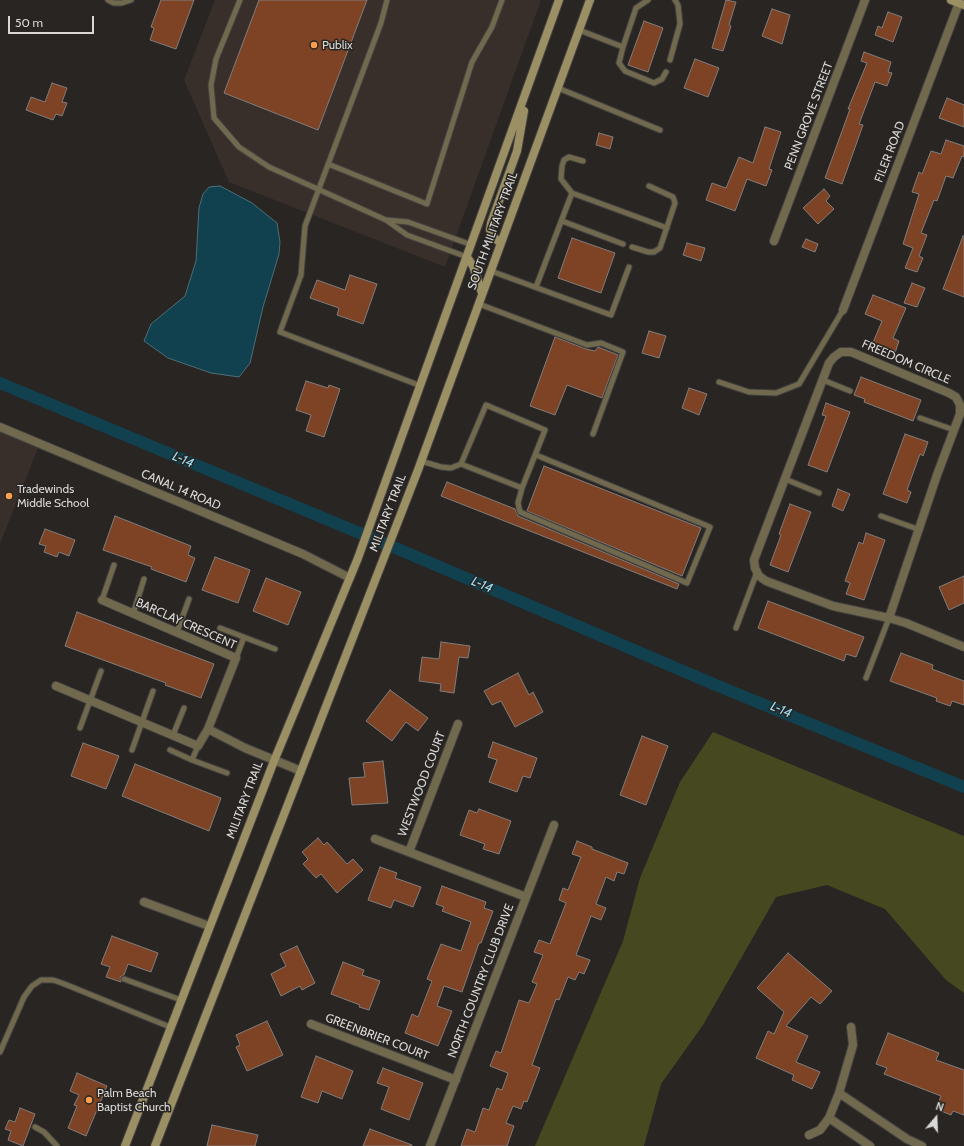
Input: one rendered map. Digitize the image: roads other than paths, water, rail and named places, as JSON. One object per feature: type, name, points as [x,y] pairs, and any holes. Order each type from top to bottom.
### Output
[{"type":"main road","name":"SOUTH MILITARY TRAIL","points":[[393,465],[559,0]]},
{"type":"main road","name":"SOUTH MILITARY TRAIL","points":[[418,470],[590,0]]},
{"type":"main road","points":[[951,0],[962,4]]},
{"type":"main road","points":[[501,243],[493,237],[490,230],[491,223],[517,151],[527,90]]},
{"type":"main road","points":[[467,257],[474,266],[482,293]]},
{"type":"main road","name":"MILITARY TRAIL","points":[[125,1146],[209,926],[274,761],[358,558],[393,465]]},
{"type":"main road","name":"MILITARY TRAIL","points":[[155,1146],[418,470]]},
{"type":"street","name":"PENN GROVE STREET","points":[[774,240],[865,0]]},
{"type":"street","name":"FILER ROAD","points":[[843,310],[962,4]]},
{"type":"street","name":"FREEDOM CIRCLE","points":[[756,572],[754,560],[823,380],[834,357],[840,352],[851,352],[949,393],[956,397],[960,405],[960,414],[937,475],[920,530],[889,618]]},
{"type":"street","name":"CANAL 14 ROAD","points":[[0,427],[303,554],[350,578]]},
{"type":"street","points":[[756,572],[766,581],[833,606],[906,623],[964,647]]},
{"type":"street","name":"BARCLAY CRESCENT","points":[[102,600],[236,658],[208,729],[198,746]]},
{"type":"street","points":[[56,686],[198,746]]},
{"type":"street","name":"WESTWOOD COURT","points":[[409,852],[458,724]]},
{"type":"street","points":[[208,729],[274,761],[301,772]]},
{"type":"street","name":"NORTH COUNTRY CLUB DRIVE","points":[[430,1146],[554,825]]},
{"type":"street","name":"WESTWOOD COURT","points":[[375,839],[526,897]]},
{"type":"street","points":[[144,902],[209,926]]},
{"type":"street","name":"GREENBRIER COURT","points":[[311,1024],[456,1080]]},
{"type":"street","points":[[809,1135],[820,1130],[829,1118],[839,1093],[852,1045],[851,1027]]},
{"type":"street","points":[[839,1093],[907,1139],[922,1146]]},
{"type":"street","points":[[829,1118],[870,1146]]},
{"type":"lane","points":[[108,0],[114,3],[122,3],[130,0]]},
{"type":"lane","points":[[240,0],[216,59],[211,85],[214,118],[239,146],[269,167],[386,220],[407,235],[467,257]]},
{"type":"lane","points":[[387,0],[381,23],[305,226],[301,275],[280,332],[421,386]]},
{"type":"lane","points":[[328,164],[427,204],[472,62],[492,27],[502,0]]},
{"type":"lane","points":[[648,0],[636,8],[619,64],[625,70],[654,83],[662,79],[666,72]]},
{"type":"lane","points":[[670,60],[680,24],[678,5],[675,0]]},
{"type":"lane","points":[[579,30],[623,47]]},
{"type":"lane","points":[[558,88],[660,130]]},
{"type":"lane","points":[[583,161],[569,157],[564,160],[561,179],[572,193],[667,228]]},
{"type":"lane","points":[[632,247],[648,252],[654,252],[660,248],[675,200],[674,197],[649,186]]},
{"type":"lane","points":[[536,287],[572,193]]},
{"type":"lane","points":[[386,220],[408,222],[472,245]]},
{"type":"lane","points":[[562,221],[623,244]]},
{"type":"lane","points":[[491,271],[611,315],[629,267]]},
{"type":"lane","points":[[479,304],[587,345],[601,343],[623,352],[592,434]]},
{"type":"lane","points":[[719,382],[749,392],[776,393],[799,384],[843,310]]},
{"type":"lane","points":[[823,380],[850,391]]},
{"type":"lane","points":[[461,464],[486,405],[545,430],[522,488],[518,503],[520,512],[687,583],[710,527],[536,455]]},
{"type":"lane","points":[[920,418],[954,430]]},
{"type":"lane","points":[[421,461],[441,467],[451,468],[461,464],[522,488]]},
{"type":"lane","points":[[785,479],[819,493]]},
{"type":"lane","points":[[881,516],[920,530]]},
{"type":"lane","points":[[102,600],[114,565]]},
{"type":"lane","points":[[736,628],[756,572]]},
{"type":"lane","points":[[133,614],[144,579]]},
{"type":"lane","points":[[177,632],[189,598]]},
{"type":"lane","points":[[866,678],[889,618]]},
{"type":"lane","points":[[220,628],[275,649]]},
{"type":"lane","points":[[236,658],[244,637]]},
{"type":"lane","points":[[80,728],[101,671]]},
{"type":"lane","points":[[132,750],[153,691]]},
{"type":"lane","points":[[173,735],[184,708]]},
{"type":"lane","points":[[192,760],[198,746]]},
{"type":"lane","points":[[170,750],[227,773]]},
{"type":"lane","points":[[124,979],[181,1000]]},
{"type":"lane","points":[[0,1052],[24,997],[32,986],[41,980],[53,980],[62,983],[170,1027]]},
{"type":"lane","points":[[35,1127],[44,1132],[57,1146]]},
{"type":"water","points":[[220,186],[252,203],[277,223],[280,242],[279,254],[263,307],[250,363],[239,377],[211,373],[168,358],[144,341],[151,324],[185,296],[196,261],[199,208],[203,194],[209,187]]},
{"type":"waterway","name":"L-14","points":[[0,383],[405,552],[711,683],[964,787]]},
{"type":"place","name":"Publix","points":[[314,45]]},
{"type":"place","name":"Tradewinds Middle School","points":[[9,496]]},
{"type":"place","name":"Palm Beach Baptist Church","points":[[89,1100]]}]
